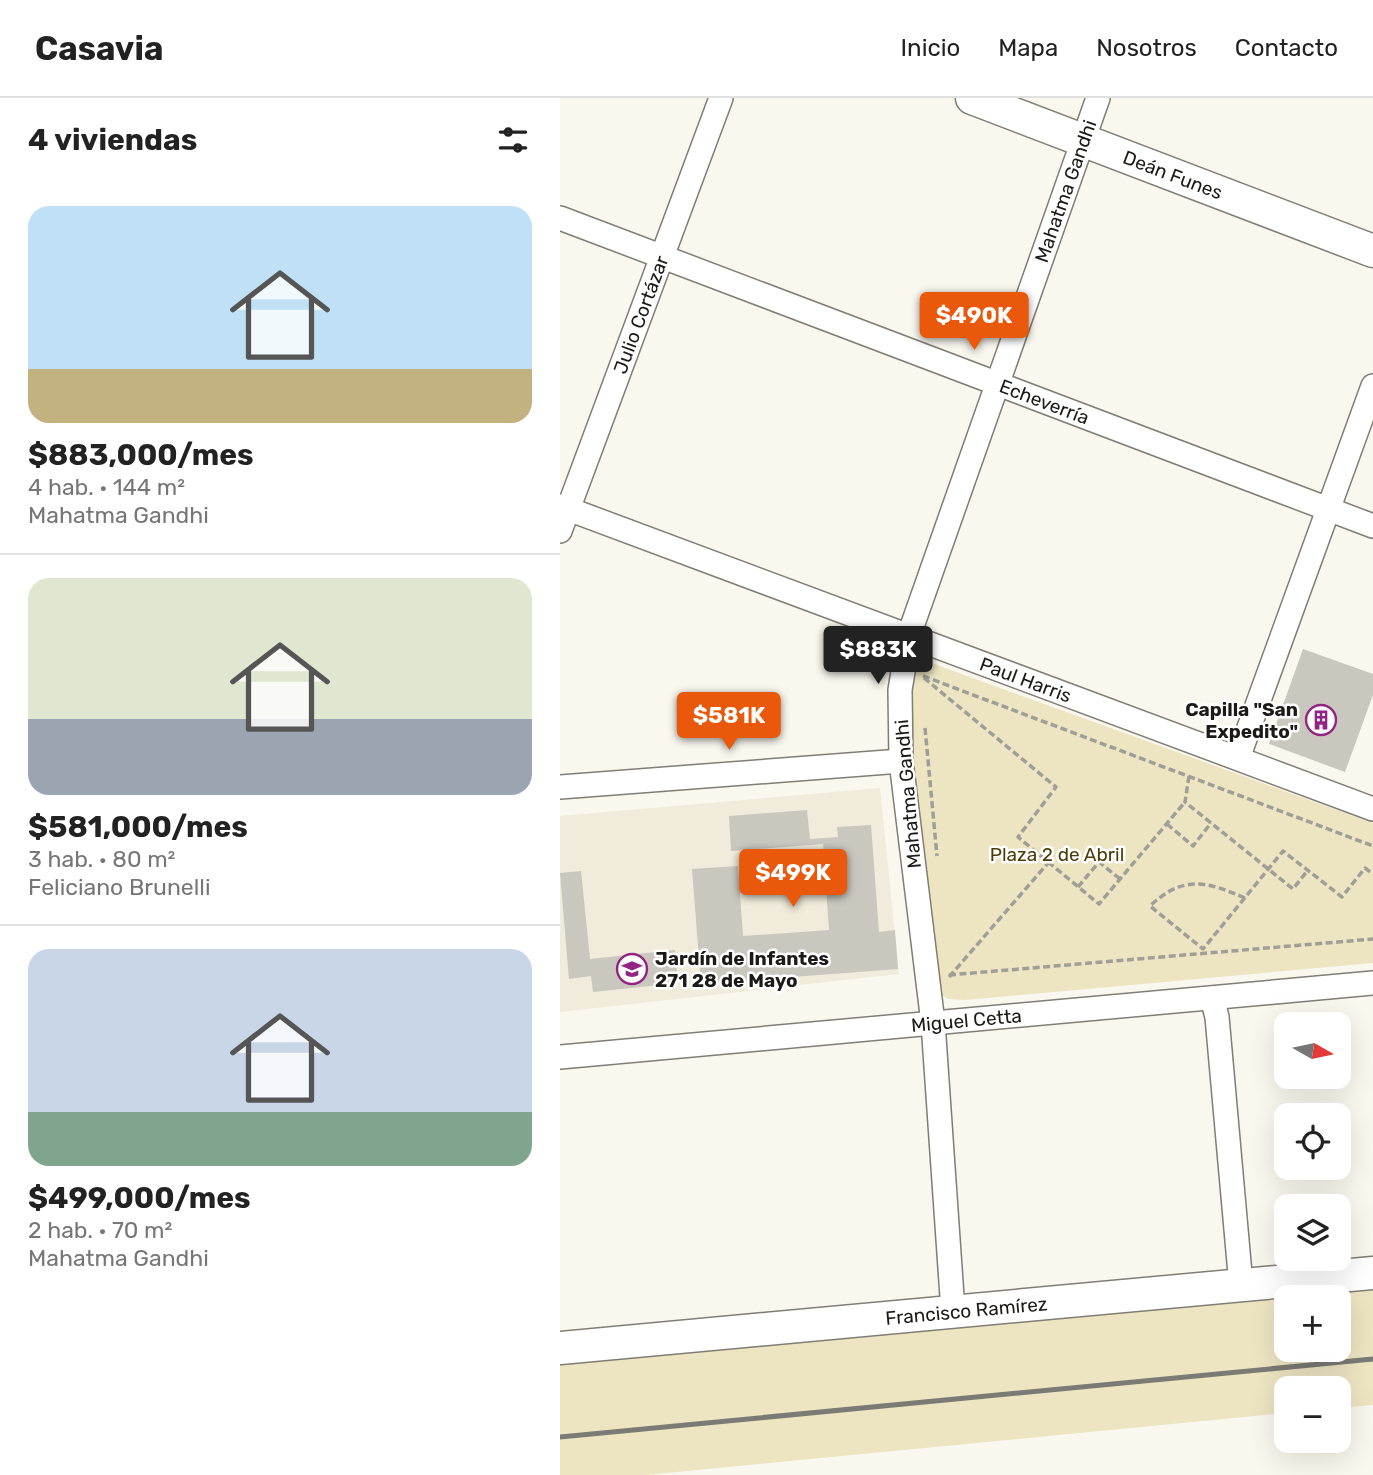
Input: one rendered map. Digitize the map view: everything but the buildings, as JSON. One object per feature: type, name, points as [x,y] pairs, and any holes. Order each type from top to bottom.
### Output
[{"type":"street","name":"Julio Cortázar","points":[[560,531],[563,507],[721,98]]},
{"type":"street","name":"Deán Funes","points":[[972,98],[1373,251]]},
{"type":"street","name":"Mahatma Gandhi","points":[[953,1311],[933,1023],[901,761],[900,690],[909,635],[1098,98]]},
{"type":"street","name":"Echeverría","points":[[560,218],[662,254],[1373,526]]},
{"type":"street","points":[[1238,758],[1373,386]]},
{"type":"street","name":"Paul Harris","points":[[563,507],[1373,809]]},
{"type":"street","points":[[560,787],[901,761]]},
{"type":"street","name":"Miguel Cetta","points":[[560,1057],[1373,983]]},
{"type":"street","points":[[1212,998],[1217,1017],[1241,1285]]},
{"type":"street","name":"Francisco Ramírez","points":[[560,1348],[1373,1273]]},
{"type":"path","points":[[920,675],[921,689]]},
{"type":"path","points":[[920,675],[1373,846]]},
{"type":"path","points":[[920,675],[1056,787],[1018,837],[1099,904],[1185,802],[1189,776]]},
{"type":"path","points":[[924,716],[938,867]]},
{"type":"path","points":[[1185,802],[1293,889],[1308,870]]},
{"type":"path","points":[[1167,824],[1193,846],[1211,823]]},
{"type":"path","points":[[1204,951],[1283,851],[1342,897],[1365,868],[1373,874]]},
{"type":"path","points":[[949,976],[1049,862]]},
{"type":"path","points":[[1078,887],[1099,862],[1120,879]]},
{"type":"path","points":[[1204,951],[1150,906],[1163,894],[1180,885],[1202,883],[1245,898]]},
{"type":"path","points":[[949,976],[1204,951],[1373,939]]},
{"type":"path","points":[[947,963],[949,976]]},
{"type":"shaded area","points":[[880,788],[899,974],[560,1012],[560,816]]},
{"type":"green space","name":"Plaza 2 de Abril","points":[[923,660],[1373,823],[1373,963],[965,1000],[948,999],[940,994],[907,759],[913,661]]},
{"type":"green space","points":[[1373,1287],[1373,1405],[1351,1407],[1351,1376],[1274,1376],[1274,1414],[646,1475],[560,1475],[560,1364],[1274,1296],[1274,1362],[1351,1362],[1351,1289]]},
{"type":"railway","points":[[560,1437],[1373,1359]]},
{"type":"place","name":"Capilla \"San Expedito\"","points":[[1321,720]]},
{"type":"place","name":"Jardín de Infantes 271 28 de Mayo","points":[[632,969]]}]
